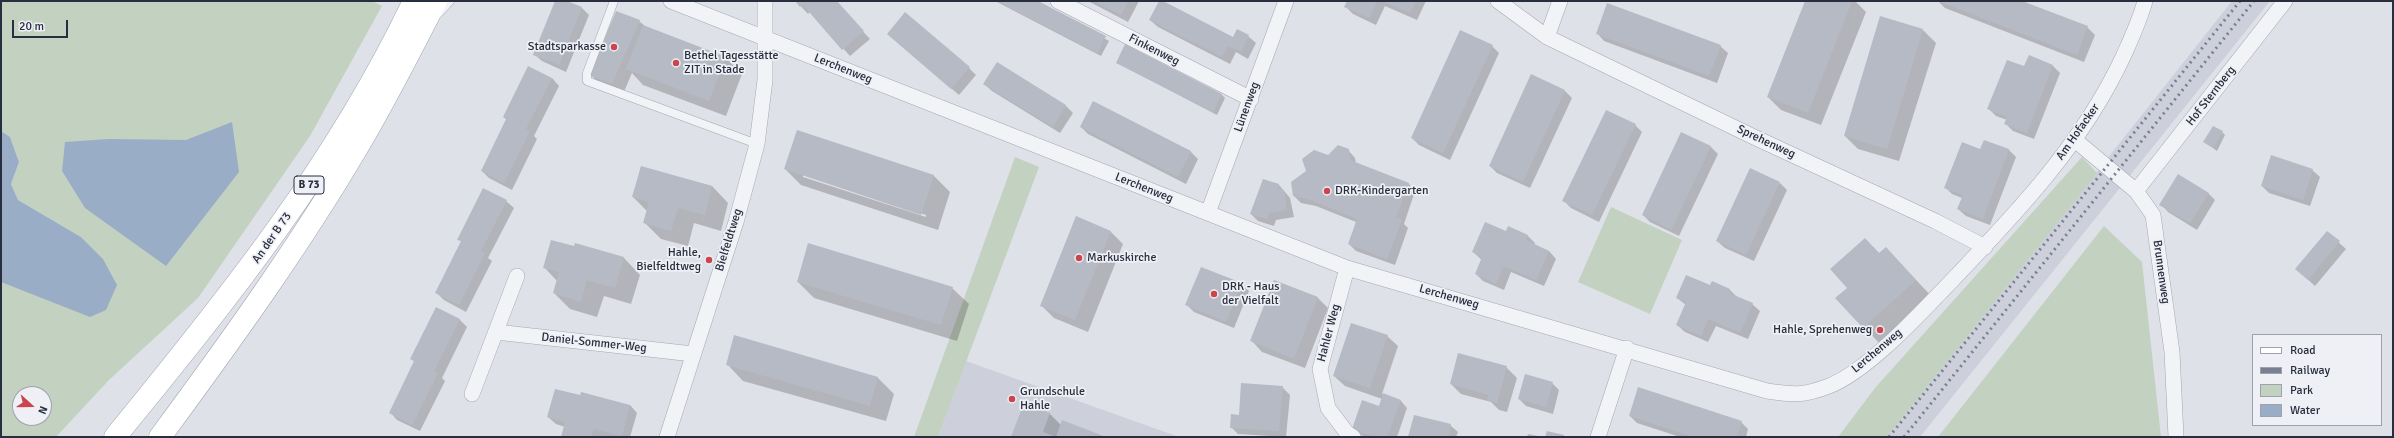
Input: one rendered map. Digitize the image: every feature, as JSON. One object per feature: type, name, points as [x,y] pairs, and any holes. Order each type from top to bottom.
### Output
[{"type":"main road","name":"An der B 73","points":[[115,437],[246,274],[300,199],[351,118],[414,1]]},
{"type":"main road","name":"An der B 73","points":[[160,437],[226,347],[317,212],[368,130],[436,1]]},
{"type":"street","name":"Lerchenweg","points":[[671,1],[1347,268],[1627,348],[1767,391],[1796,396],[1830,386],[1856,371],[1922,312],[1985,247]]},
{"type":"street","name":"Bielfeldtweg","points":[[667,437],[736,222],[757,144],[765,80],[765,1]]},
{"type":"street","name":"Finkenweg","points":[[1058,1],[1251,99]]},
{"type":"street","name":"Lünenweg","points":[[1208,213],[1286,1]]},
{"type":"street","name":"Sprehenweg","points":[[1498,1],[1547,37],[1935,221],[1985,247]]},
{"type":"street","points":[[1547,37],[1560,1]]},
{"type":"street","name":"Am Hofacker","points":[[1985,247],[2075,140],[2115,74],[2145,1]]},
{"type":"street","name":"Hof Sternberg","points":[[2136,191],[2286,1]]},
{"type":"street","name":"Brunnenweg","points":[[2075,140],[2136,191],[2153,215],[2172,352],[2176,437]]},
{"type":"street","name":"Hahler Weg","points":[[1347,268],[1320,369],[1328,408],[1347,436]]},
{"type":"street","points":[[472,394],[517,276]]},
{"type":"street","name":"Daniel-Sommer-Weg","points":[[496,332],[693,354]]},
{"type":"street","points":[[1598,437],[1627,348]]},
{"type":"lane","points":[[426,20],[431,22],[450,1]]},
{"type":"lane","points":[[614,1],[586,73],[587,81],[757,144]]},
{"type":"shaded area","points":[[2232,1],[2270,1],[1920,437],[1887,437]]},
{"type":"shaded area","name":"Grundschule Hahle","points":[[966,361],[1179,437],[938,437]]},
{"type":"green space","points":[[1,1],[372,1],[382,6],[310,136],[198,298],[109,380],[56,437],[1,437],[1,282],[24,290],[103,259],[81,237],[18,200],[11,184],[19,162],[10,137],[1,131]]},
{"type":"green space","points":[[1015,157],[1039,167],[938,437],[914,437]]},
{"type":"green space","points":[[2082,157],[2097,173],[1887,437],[1838,437],[1875,388]]},
{"type":"green space","points":[[1611,207],[1682,240],[1650,314],[1578,282]]},
{"type":"green space","points":[[2104,226],[2142,262],[2161,437],[1938,437]]},
{"type":"water","points":[[232,122],[239,172],[166,266],[85,208],[62,171],[65,142],[109,139],[186,140]]},
{"type":"water","points":[[1,131],[10,137],[19,162],[11,184],[18,200],[81,237],[103,259],[117,285],[106,310],[90,317],[1,282]]},
{"type":"building","points":[[555,1],[567,1],[582,7],[559,65],[533,55]]},
{"type":"building","points":[[795,1],[837,1],[864,31],[842,50],[803,5],[800,7]]},
{"type":"building","points":[[997,1],[1038,1],[1106,36],[1097,53]]},
{"type":"building","points":[[1093,1],[1128,1],[1121,15]]},
{"type":"building","points":[[1159,1],[1163,1],[1233,37],[1237,29],[1249,35],[1241,52],[1228,46],[1222,57],[1149,20]]},
{"type":"building","points":[[1347,1],[1377,1],[1369,18],[1344,7]]},
{"type":"building","points":[[1382,1],[1416,1],[1410,13]]},
{"type":"building","points":[[1805,1],[1852,1],[1808,113],[1767,97]]},
{"type":"building","points":[[1938,1],[2022,1],[2088,26],[2077,55]]},
{"type":"building","points":[[1607,3],[1721,45],[1709,76],[1596,34]]},
{"type":"building","name":"Stadtsparkasse","points":[[616,11],[640,20],[612,84],[589,75]]},
{"type":"building","points":[[905,12],[970,67],[951,89],[887,34]]},
{"type":"building","points":[[1880,16],[1923,29],[1887,149],[1844,136]]},
{"type":"building","name":"Bethel Tagesstätte ZIT in Stade","points":[[643,25],[726,57],[709,101],[626,69]]},
{"type":"building","points":[[1460,30],[1493,45],[1443,153],[1411,138]]},
{"type":"building","points":[[1125,44],[1222,94],[1213,112],[1116,63]]},
{"type":"building","points":[[2029,55],[2053,65],[2027,133],[2004,124],[2007,117],[1987,109],[2007,60],[2024,66]]},
{"type":"building","points":[[997,62],[1066,105],[1053,127],[983,84]]},
{"type":"building","points":[[528,66],[552,78],[526,129],[530,131],[504,183],[481,171],[506,119],[503,117]]},
{"type":"building","points":[[1531,74],[1565,90],[1523,182],[1489,166]]},
{"type":"building","points":[[1093,101],[1191,151],[1178,177],[1080,127]]},
{"type":"building","points":[[1606,110],[1636,124],[1592,215],[1562,201]]},
{"type":"building","points":[[2213,126],[2223,131],[2213,148],[2203,142]]},
{"type":"building","points":[[797,130],[934,175],[921,215],[784,169]]},
{"type":"building","points":[[1681,132],[1711,146],[1671,230],[1642,215]]},
{"type":"building","points":[[1984,140],[2009,149],[1983,219],[1957,209],[1963,195],[1944,188],[1962,142],[1980,149]]},
{"type":"building","points":[[1338,145],[1349,149],[1350,160],[1409,183],[1396,217],[1402,220],[1387,259],[1348,244],[1357,219],[1308,199],[1293,196],[1291,182],[1306,171],[1302,159],[1314,150],[1328,155]]},
{"type":"building","points":[[2271,155],[2313,169],[2303,200],[2261,186]]},
{"type":"building","points":[[641,166],[712,186],[705,215],[678,208],[671,231],[643,223],[649,202],[632,197]]},
{"type":"building","points":[[1750,168],[1780,182],[1746,255],[1716,241]]},
{"type":"building","points":[[2178,174],[2209,193],[2190,223],[2159,205]]},
{"type":"building","points":[[1263,179],[1279,184],[1278,189],[1284,190],[1287,210],[1269,213],[1267,219],[1250,214]]},
{"type":"building","points":[[483,188],[507,200],[481,251],[485,253],[459,305],[435,293],[461,241],[457,240]]},
{"type":"building","name":"Markuskirche","points":[[1076,216],[1111,231],[1075,320],[1040,306]]},
{"type":"building","points":[[1485,222],[1506,231],[1508,226],[1528,235],[1526,240],[1549,251],[1536,280],[1504,266],[1496,284],[1475,274],[1482,257],[1472,252]]},
{"type":"building","points":[[2327,231],[2340,241],[2308,280],[2295,269]]},
{"type":"building","points":[[1865,238],[1879,253],[1886,247],[1916,280],[1863,328],[1835,298],[1847,288],[1830,269]]},
{"type":"building","points":[[551,240],[574,246],[575,243],[624,257],[615,288],[587,280],[581,302],[553,293],[559,272],[543,268]]},
{"type":"building","points":[[808,243],[953,287],[941,325],[797,282]]},
{"type":"building","name":"DRK - Haus der Vielfalt","points":[[1201,267],[1242,283],[1226,322],[1185,305]]},
{"type":"building","points":[[1686,275],[1710,285],[1712,281],[1730,289],[1729,293],[1753,303],[1740,333],[1708,319],[1701,336],[1676,325],[1686,302],[1676,298]]},
{"type":"building","points":[[1274,280],[1318,297],[1294,359],[1250,341]]},
{"type":"building","points":[[436,307],[460,319],[434,371],[438,373],[412,425],[389,413],[414,361],[410,359]]},
{"type":"building","points":[[1351,323],[1388,335],[1370,388],[1333,376]]},
{"type":"building","points":[[734,335],[878,377],[870,406],[726,365]]},
{"type":"building","points":[[1458,353],[1507,366],[1497,403],[1487,400],[1489,395],[1450,384]]},
{"type":"building","points":[[1525,374],[1553,382],[1546,407],[1518,399]]},
{"type":"building","points":[[1241,383],[1283,386],[1279,431],[1230,428],[1231,414],[1239,415]]},
{"type":"building","points":[[1638,387],[1742,421],[1737,437],[1694,437],[1629,416]]},
{"type":"building","points":[[555,389],[580,395],[581,392],[630,405],[622,436],[594,429],[591,437],[561,437],[565,422],[547,417]]},
{"type":"building","points":[[1383,393],[1401,400],[1387,437],[1375,437],[1352,429],[1362,400],[1379,406]]},
{"type":"building","points":[[1024,403],[1050,413],[1043,432],[1056,437],[1011,437]]},
{"type":"building","points":[[1414,415],[1451,424],[1448,437],[1408,437]]},
{"type":"building","points":[[1062,420],[1106,437],[1056,437]]},
{"type":"building","points":[[1547,431],[1564,435],[1564,437],[1545,437]]},
{"type":"building","points":[[1528,434],[1538,436],[1538,437],[1527,437]]},
{"type":"railway","points":[[1889,437],[2240,1]]},
{"type":"railway","points":[[1904,437],[2254,1]]},
{"type":"place","name":"Stadtsparkasse","points":[[614,47]]},
{"type":"place","name":"Bethel Tagesstätte ZIT in Stade","points":[[676,63]]},
{"type":"place","name":"DRK-Kindergarten","points":[[1327,191]]},
{"type":"place","name":"Markuskirche","points":[[1079,258]]},
{"type":"place","name":"Hahle, Bielfeldtweg","points":[[709,260]]},
{"type":"place","name":"DRK - Haus der Vielfalt","points":[[1214,294]]},
{"type":"place","name":"Hahle, Sprehenweg","points":[[1880,330]]},
{"type":"place","name":"Grundschule Hahle","points":[[1012,399]]}]
